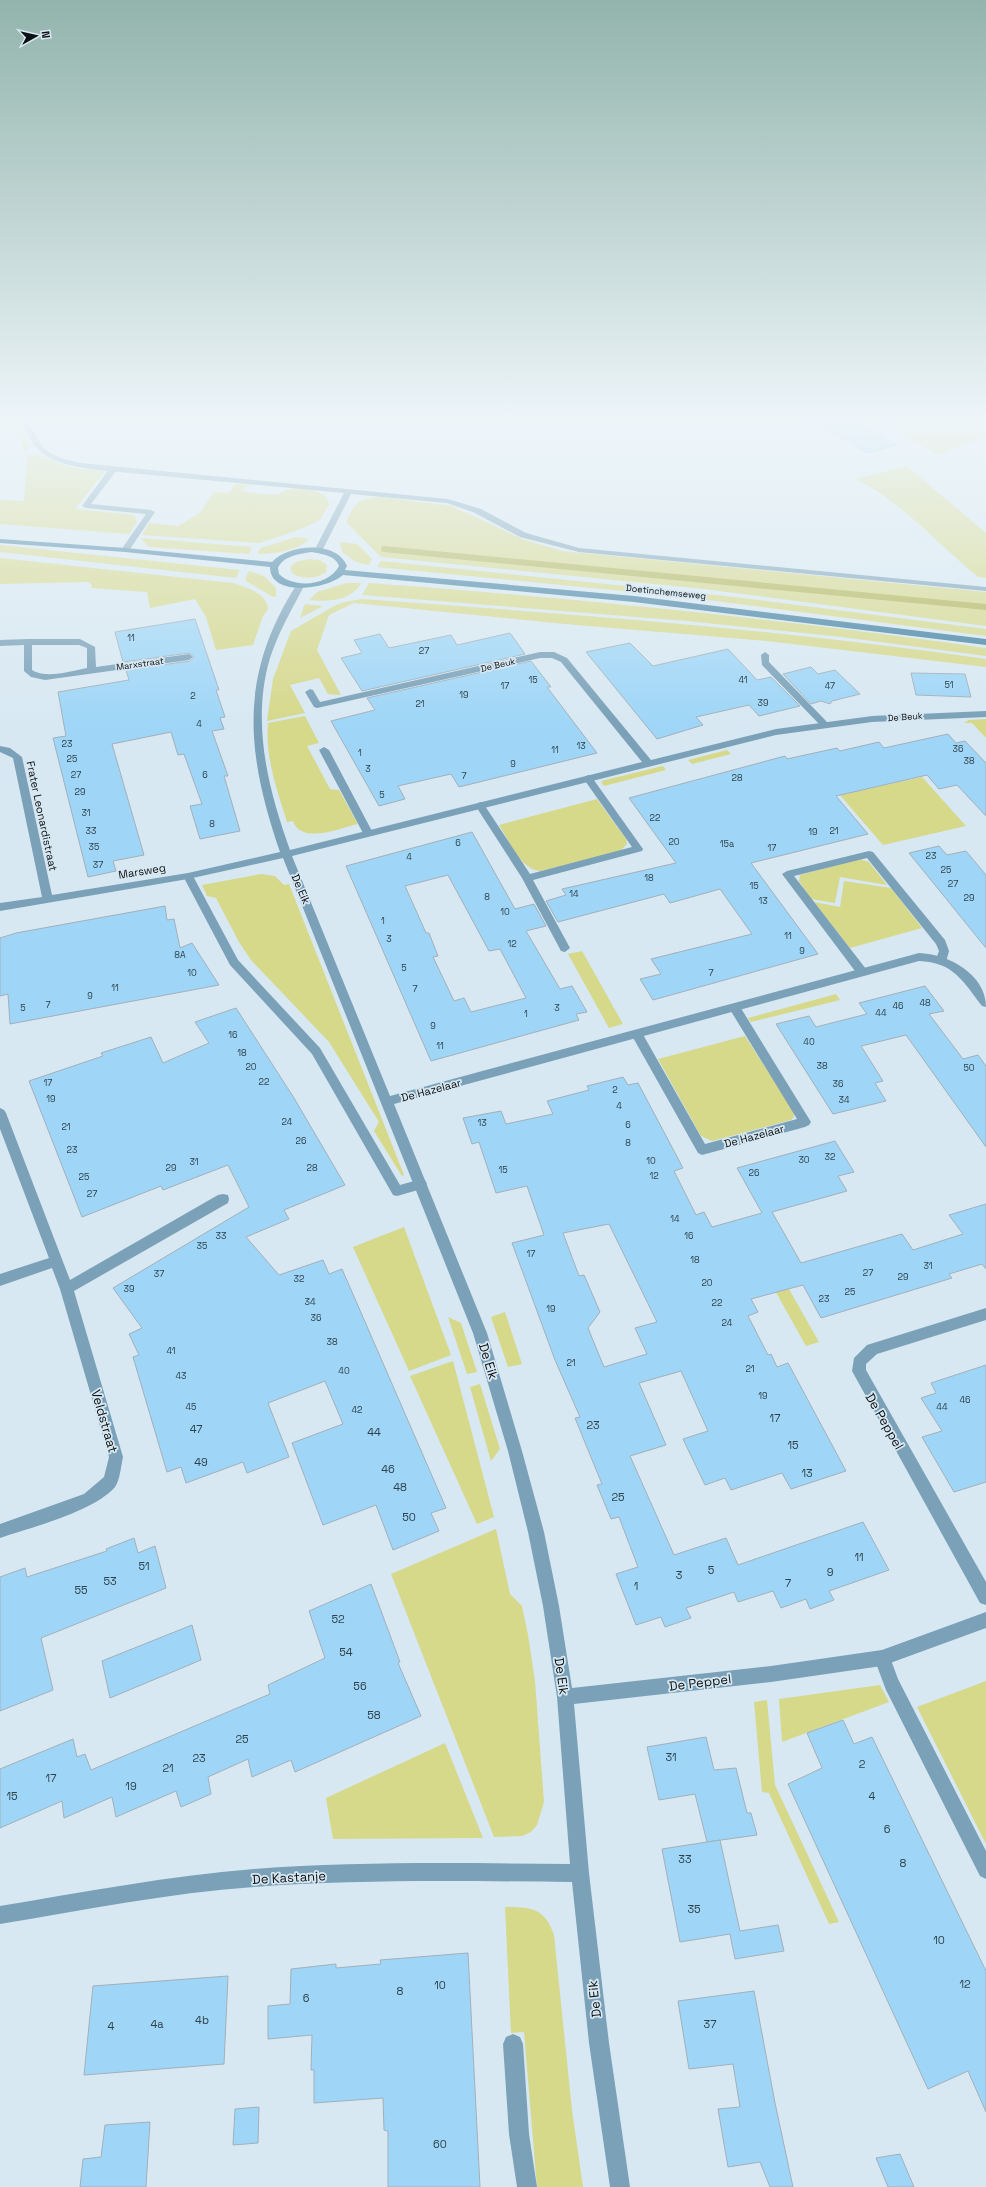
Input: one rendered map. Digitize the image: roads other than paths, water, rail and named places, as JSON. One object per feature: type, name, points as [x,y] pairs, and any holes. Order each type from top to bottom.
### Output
[{"type":"main road","points":[[0,541],[125,550],[275,565]]},
{"type":"main road","points":[[318,551],[338,558],[343,562],[342,572],[335,579],[327,583],[300,586],[284,582],[277,577],[274,571],[275,565],[289,554],[318,551]]},
{"type":"main road","name":"Doetinchemseweg","points":[[342,572],[634,599],[986,642]]},
{"type":"street","points":[[125,550],[145,520]]},
{"type":"street","points":[[318,551],[334,520]]},
{"type":"street","points":[[495,520],[523,535],[579,550],[986,588]]},
{"type":"street","name":"De Eik","points":[[300,586],[277,633],[264,668],[259,695],[256,730],[261,771],[271,813],[286,853],[388,1101],[480,1333],[515,1451],[536,1532],[552,1606],[565,1698],[580,1873],[599,2043],[620,2187]]},
{"type":"street","name":"Marxstraat","points":[[28,642],[28,671],[34,675],[45,677],[189,657]]},
{"type":"street","points":[[0,643],[80,642],[90,647],[92,671]]},
{"type":"street","name":"De Beuk","points":[[310,692],[317,705],[540,655],[554,655],[564,660],[648,763]]},
{"type":"street","points":[[765,655],[764,663],[824,724]]},
{"type":"street","name":"De Beuk","points":[[286,853],[776,732],[824,724],[913,716],[986,714]]},
{"type":"street","name":"Frater Leonardistraat","points":[[0,749],[7,750],[17,757],[48,898]]},
{"type":"street","points":[[324,750],[368,833]]},
{"type":"street","points":[[527,878],[638,850],[588,778]]},
{"type":"street","points":[[480,805],[527,878],[565,948]]},
{"type":"street","name":"Marsweg","points":[[0,907],[188,876],[286,853]]},
{"type":"street","points":[[862,972],[787,874],[869,854],[941,943],[944,951],[942,959]]},
{"type":"street","points":[[188,876],[234,962],[316,1051],[397,1190],[421,1184]]},
{"type":"street","name":"De Hazelaar","points":[[388,1101],[919,957],[942,959],[959,970],[986,1003]]},
{"type":"street","name":"De Hazelaar","points":[[637,1034],[702,1150],[806,1122],[735,1008]]},
{"type":"street","name":"Veldstraat","points":[[0,1113],[67,1290],[116,1457],[110,1481],[89,1499],[0,1531]]},
{"type":"street","points":[[67,1290],[222,1199]]},
{"type":"street","points":[[0,1280],[57,1261]]},
{"type":"street","name":"De Peppel","points":[[986,1314],[872,1349],[859,1362],[859,1371],[986,1597]]},
{"type":"street","name":"De Peppel","points":[[565,1698],[771,1674],[882,1658],[986,1620]]},
{"type":"street","points":[[882,1658],[892,1684],[986,1870]]},
{"type":"street","name":"De Kastanje","points":[[0,1916],[101,1898],[202,1884],[289,1876],[498,1872],[580,1873]]},
{"type":"street","points":[[514,2044],[519,2134],[527,2187]]},
{"type":"waterway","points":[[384,549],[986,607]]}]
